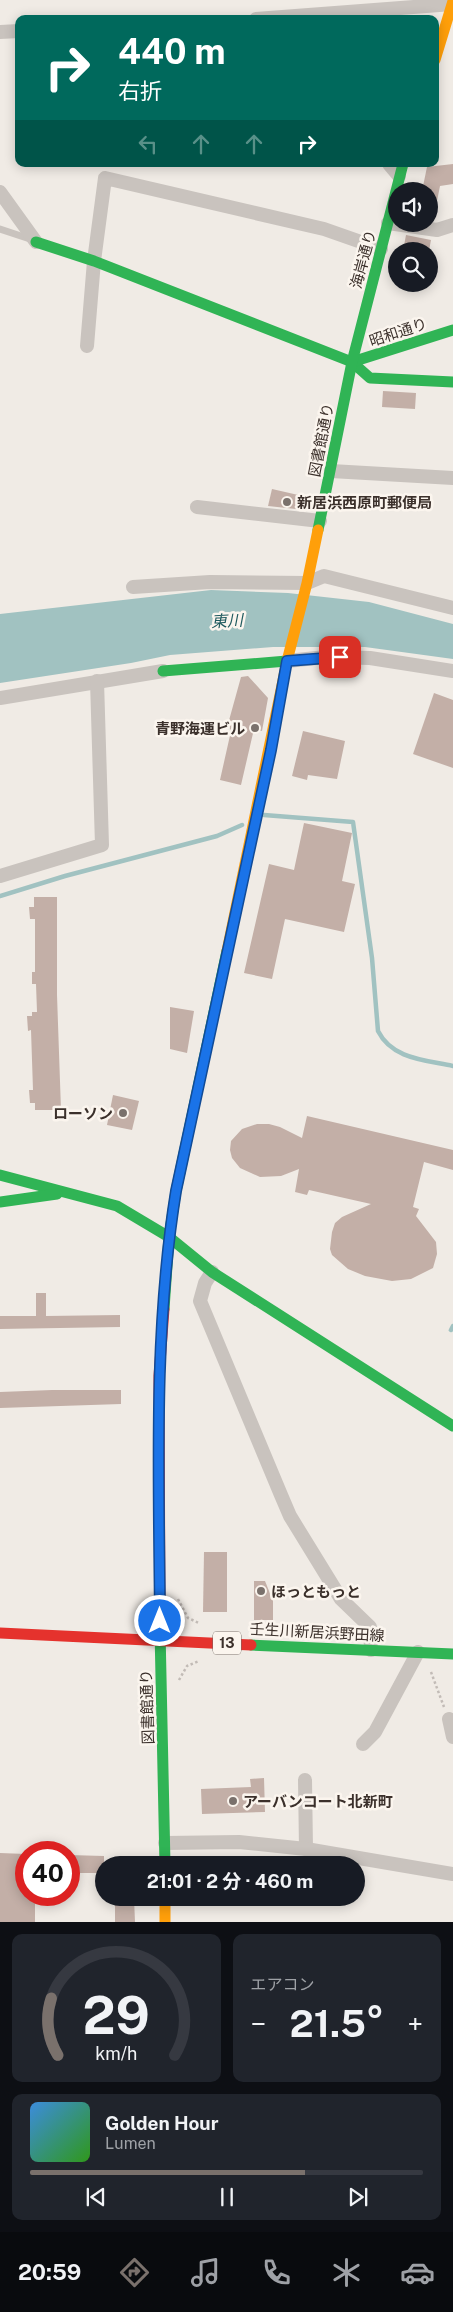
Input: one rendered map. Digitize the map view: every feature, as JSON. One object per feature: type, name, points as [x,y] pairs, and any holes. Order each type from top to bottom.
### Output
[{"type":"street","points":[[346,15],[369,14],[453,3],[439,47]]},
{"type":"street","points":[[0,32],[15,32]]},
{"type":"street","points":[[87,346],[94,261],[105,178],[324,229],[381,249]]},
{"type":"street","points":[[0,192],[36,242],[94,261],[352,362],[370,378],[453,382]]},
{"type":"street","name":"海岸通り","points":[[352,362],[388,223]]},
{"type":"street","points":[[438,230],[453,225]]},
{"type":"street","name":"昭和通り","points":[[352,362],[453,330]]},
{"type":"street","name":"図書館通り","points":[[165,1856],[160,1640],[159,1376],[169,1237],[176,1191],[268,760],[287,661],[307,584],[331,471],[352,362]]},
{"type":"street","points":[[331,471],[453,478]]},
{"type":"street","points":[[197,507],[320,521]]},
{"type":"street","points":[[133,587],[210,582],[307,584],[324,576],[453,608]]},
{"type":"street","points":[[0,698],[163,671],[326,657],[370,658],[453,671]]},
{"type":"street","points":[[0,876],[102,844],[97,682]]},
{"type":"street","points":[[0,1175],[117,1206],[169,1237],[212,1272],[453,1426]]},
{"type":"street","points":[[0,1202],[66,1193]]},
{"type":"street","points":[[212,1272],[205,1283],[200,1301],[273,1478],[290,1516],[341,1599],[370,1626],[370,1650]]},
{"type":"street","name":"壬生川新居浜野田線","points":[[0,1633],[453,1654]]},
{"type":"street","points":[[363,1744],[375,1732],[418,1652]]},
{"type":"street","points":[[449,1719],[453,1736]]},
{"type":"street","points":[[305,1780],[306,1849]]},
{"type":"street","points":[[165,1843],[239,1842],[306,1849],[453,1874]]},
{"type":"street","points":[[165,1906],[165,1922]]},
{"type":"lane","points":[[0,229],[36,242]]},
{"type":"path","points":[[178,1593],[178,1601],[188,1618],[198,1623],[208,1623]]},
{"type":"path","points":[[178,1686],[179,1678],[186,1666],[201,1660]]},
{"type":"path","points":[[409,1669],[438,1671]]},
{"type":"path","points":[[431,1670],[449,1719]]},
{"type":"water","name":"東川","points":[[211,590],[288,593],[369,602],[453,624],[453,659],[365,647],[273,647],[170,655],[131,663],[0,683],[0,614]]},
{"type":"building","points":[[453,164],[453,184],[440,186],[438,196],[438,182],[424,182],[427,167]]},
{"type":"building","points":[[406,235],[431,240],[431,242],[405,242]]},
{"type":"building","points":[[383,391],[416,393],[415,409],[382,407]]},
{"type":"building","points":[[272,489],[307,497],[305,510],[268,506]]},
{"type":"building","name":"青野海運ビル","points":[[248,676],[268,698],[262,731],[254,729],[241,785],[220,780],[231,731],[228,724],[241,677]]},
{"type":"building","points":[[434,693],[453,700],[453,768],[413,754]]},
{"type":"building","points":[[303,731],[345,741],[337,779],[308,775],[307,780],[292,776]]},
{"type":"building","points":[[304,823],[352,833],[342,881],[355,884],[344,932],[285,919],[272,979],[244,973],[269,864],[294,870]]},
{"type":"building","points":[[34,897],[57,897],[57,995],[61,1110],[35,1110],[35,1103],[30,1103],[29,1090],[33,1090],[31,1030],[28,1031],[27,1016],[32,1016],[32,1012],[37,1012],[36,984],[32,984],[32,972],[35,972],[35,919],[30,919],[29,907],[34,907]]},
{"type":"building","points":[[170,1007],[194,1011],[187,1053],[170,1049]]},
{"type":"building","name":"ローソン","points":[[113,1095],[139,1101],[132,1130],[107,1125]]},
{"type":"building","points":[[307,1116],[453,1150],[453,1170],[424,1162],[413,1207],[419,1209],[416,1216],[436,1242],[437,1254],[433,1268],[411,1279],[392,1281],[365,1276],[348,1269],[332,1255],[330,1249],[335,1223],[342,1217],[371,1204],[309,1190],[307,1195],[295,1192],[299,1169],[281,1176],[260,1177],[240,1168],[232,1158],[230,1150],[231,1141],[242,1129],[257,1124],[269,1124],[280,1127],[302,1138]]},
{"type":"building","points":[[36,1293],[46,1293],[46,1316],[120,1315],[120,1327],[0,1329],[0,1316],[36,1316]]},
{"type":"building","points":[[121,1390],[121,1404],[0,1408],[0,1392]]},
{"type":"building","points":[[204,1552],[227,1552],[227,1612],[203,1612]]},
{"type":"building","name":"ほっともっと","points":[[254,1581],[265,1581],[273,1601],[273,1620],[254,1620]]},
{"type":"building","name":"アーバンコート北新町","points":[[264,1778],[265,1812],[202,1814],[201,1789],[251,1787],[250,1779]]},
{"type":"building","points":[[0,1853],[15,1854],[15,1906],[35,1906],[35,1922],[0,1922]]},
{"type":"building","points":[[80,1855],[104,1856],[95,1856],[95,1873],[80,1873]]},
{"type":"building","points":[[115,1906],[134,1906],[135,1922],[115,1922]]},
{"type":"waterway","points":[[264,815],[353,822],[372,958],[378,1031],[384,1040],[400,1053],[421,1060],[453,1066]]},
{"type":"waterway","points":[[0,896],[65,876],[217,836],[242,825]]},
{"type":"waterway","points":[[451,1330],[453,1326]]},
{"type":"traffic: fast","points":[[318,530],[352,362],[402,167]]},
{"type":"traffic: fast","points":[[36,242],[94,261],[352,362],[370,378],[453,382]]},
{"type":"traffic: fast","points":[[352,362],[453,330]]},
{"type":"traffic: fast","points":[[163,671],[287,661]]},
{"type":"traffic: fast","points":[[164,1309],[169,1237],[176,1191],[227,951]]},
{"type":"traffic: fast","points":[[0,1175],[117,1206],[169,1237],[212,1272],[453,1426]]},
{"type":"traffic: fast","points":[[0,1202],[57,1194]]},
{"type":"traffic: fast","points":[[160,1630],[165,1856]]},
{"type":"traffic: fast","points":[[251,1645],[453,1654]]},
{"type":"traffic: slow","points":[[439,47],[453,1]]},
{"type":"traffic: slow","points":[[227,951],[287,661],[307,583],[318,530]]},
{"type":"traffic: slow","points":[[165,1906],[165,1922]]},
{"type":"traffic: jam","points":[[160,1630],[159,1376],[164,1309]]},
{"type":"traffic: jam","points":[[0,1633],[251,1645]]},
{"type":"place","name":"新居浜西原町郵便局","points":[[287,502]]},
{"type":"place","name":"青野海運ビル","points":[[255,728]]},
{"type":"place","name":"ローソン","points":[[123,1113]]},
{"type":"place","name":"ほっともっと","points":[[261,1591]]},
{"type":"place","name":"アーバンコート北新町","points":[[233,1801]]},
{"type":"route","points":[[160,1621],[159,1376],[169,1237],[176,1191],[271,750],[287,661],[340,657]]}]
